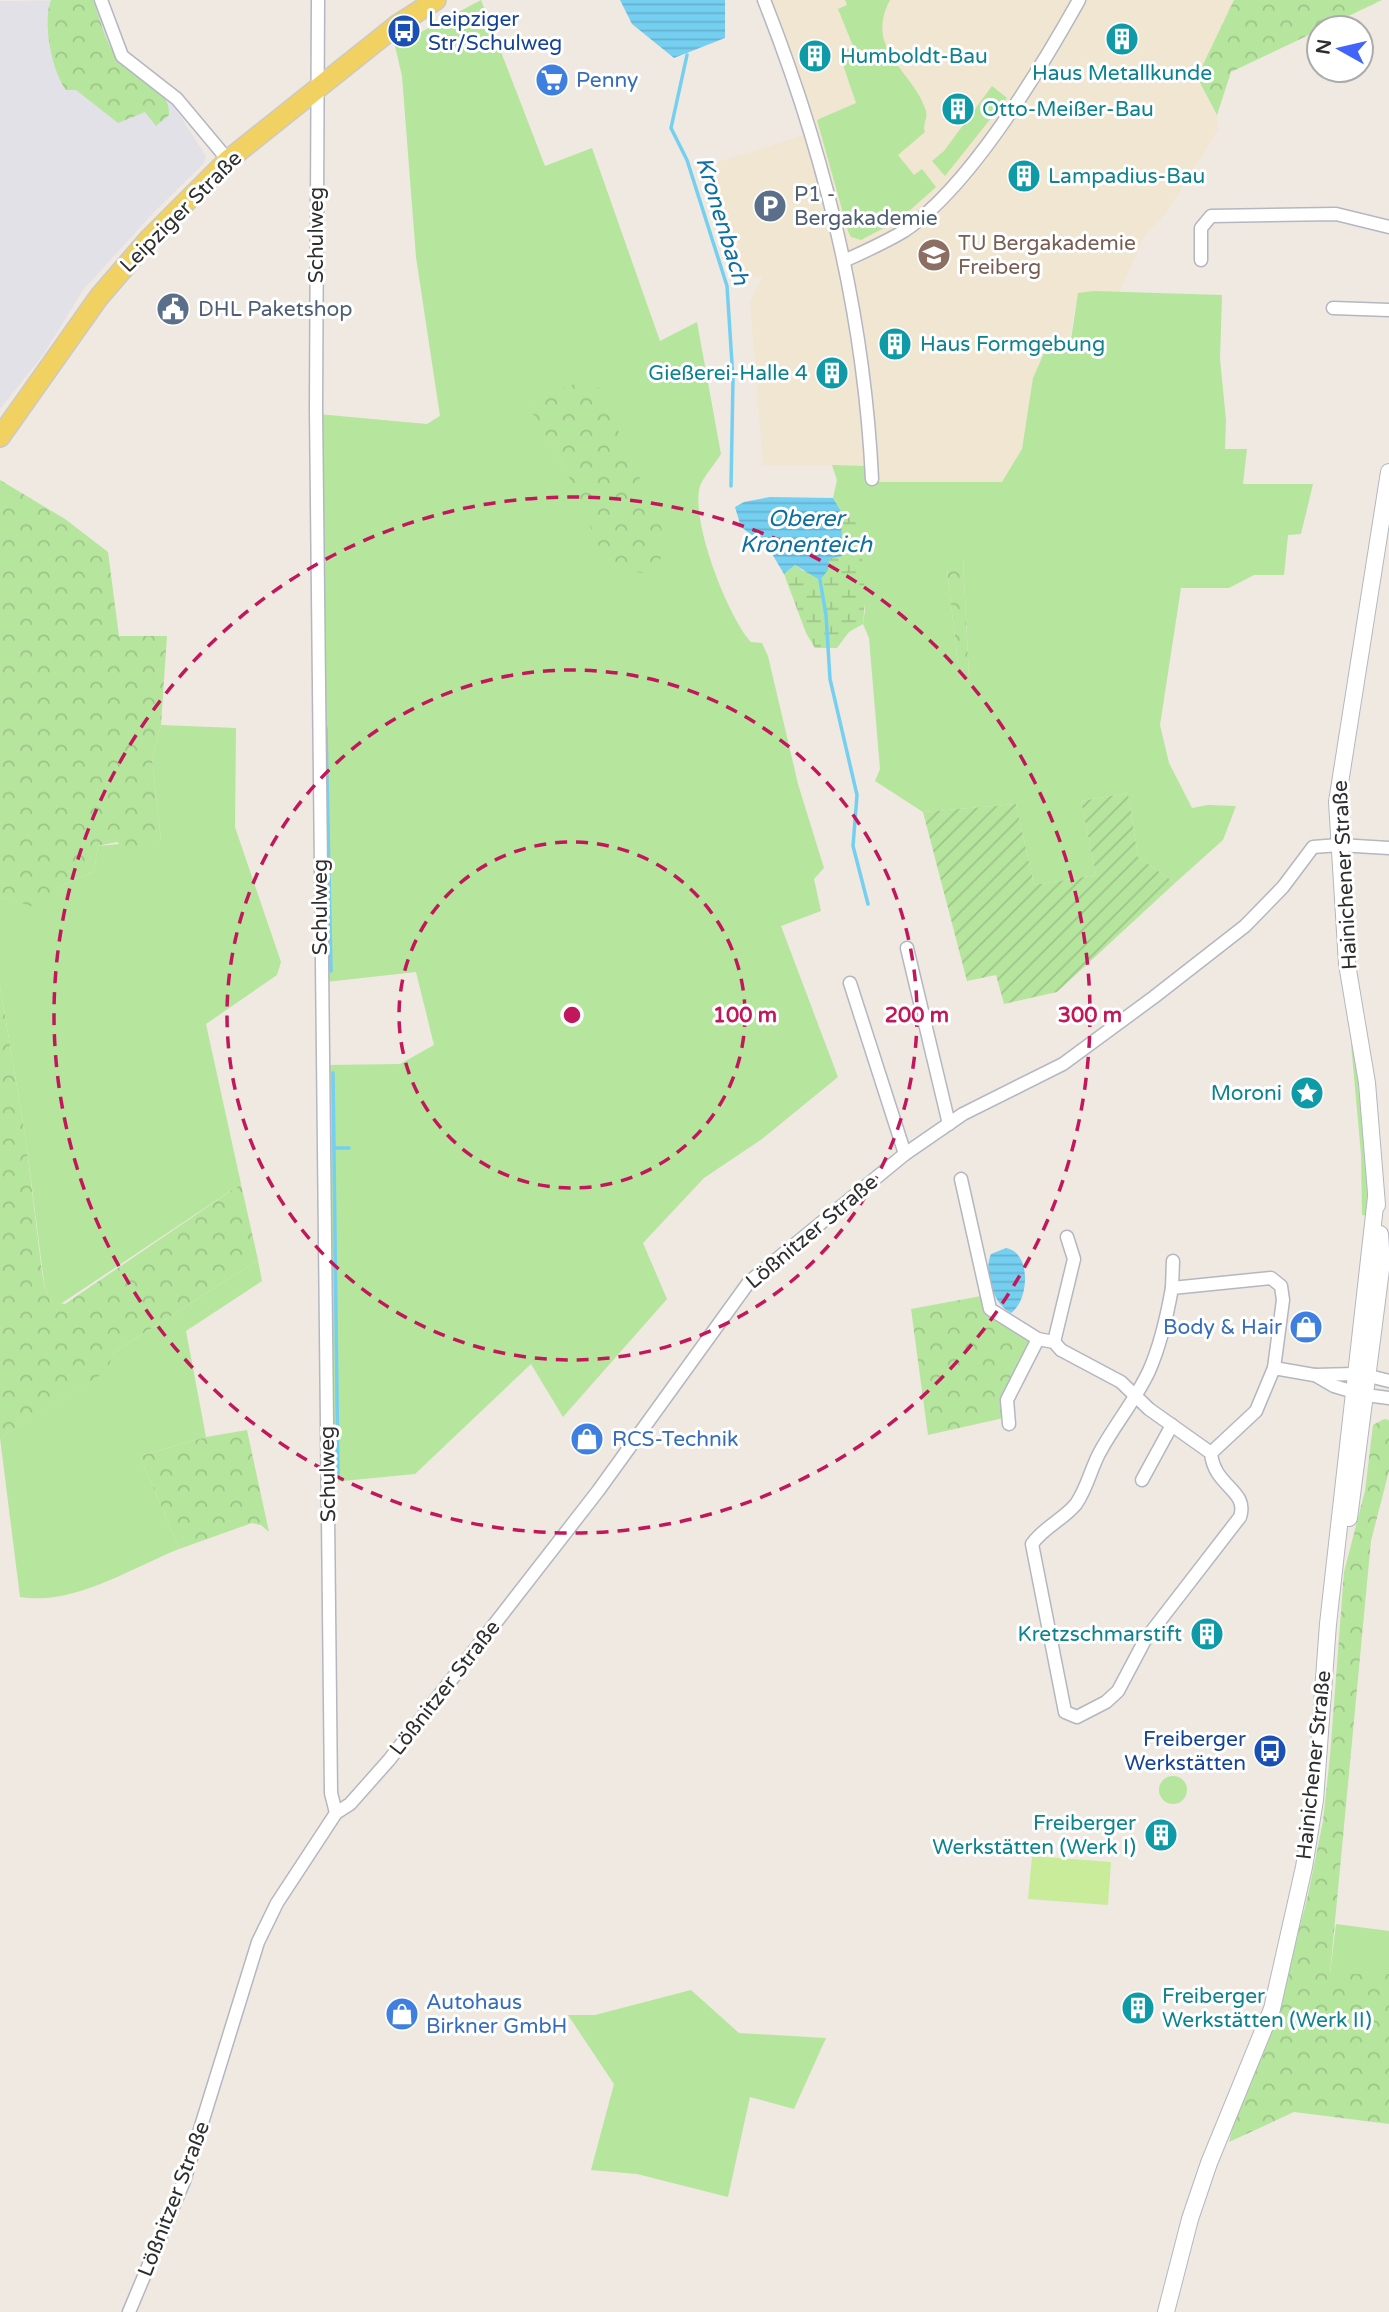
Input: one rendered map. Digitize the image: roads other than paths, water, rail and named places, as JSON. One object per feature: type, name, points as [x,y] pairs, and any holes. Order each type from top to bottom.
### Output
[{"type":"main road","name":"Leipziger Straße","points":[[0,437],[99,298],[149,239],[228,160],[317,92],[397,25],[436,0]]},
{"type":"main road","name":"Hainichener Straße","points":[[1167,2312],[1190,2219],[1224,2122],[1272,2009],[1289,1941],[1315,1800],[1319,1721],[1334,1574],[1362,1375],[1376,1197],[1367,1083],[1348,964],[1339,845],[1338,777],[1389,472]]},
{"type":"street","points":[[101,0],[122,56],[177,99],[228,160]]},
{"type":"street","name":"Schulweg","points":[[318,0],[316,409],[321,1056],[331,1793],[336,1813]]},
{"type":"street","points":[[764,0],[822,163],[846,260],[869,420],[872,479]]},
{"type":"street","points":[[846,260],[905,230],[953,184],[1034,77],[1079,0]]},
{"type":"street","points":[[1201,260],[1201,228],[1211,216],[1336,214],[1389,227]]},
{"type":"street","points":[[1333,308],[1389,310]]},
{"type":"street","name":"Lößnitzer Straße","points":[[129,2312],[188,2170],[258,1942],[276,1903],[336,1813],[350,1804],[414,1728],[598,1491],[749,1282],[905,1154],[949,1124],[1063,1064],[1245,926],[1283,887],[1313,847],[1339,845],[1389,848]]},
{"type":"street","points":[[907,948],[949,1124]]},
{"type":"street","points":[[850,983],[905,1154]]},
{"type":"street","points":[[961,1179],[990,1309],[1038,1339],[1054,1342],[1061,1350],[1121,1382],[1136,1394],[1149,1409],[1211,1453],[1218,1478],[1241,1499],[1243,1508],[1240,1517],[1145,1640],[1118,1691],[1106,1702],[1077,1717],[1065,1712],[1032,1544],[1042,1530],[1075,1506],[1093,1473],[1099,1453],[1136,1394],[1149,1372],[1164,1329],[1172,1288],[1173,1261]]},
{"type":"street","points":[[1054,1342],[1074,1259],[1068,1237]]},
{"type":"street","points":[[1172,1288],[1271,1278],[1281,1286],[1283,1300],[1275,1368],[1256,1411],[1211,1453]]},
{"type":"street","points":[[1009,1424],[1007,1399],[1038,1339]]},
{"type":"street","points":[[1275,1368],[1314,1374],[1362,1375],[1389,1381]]},
{"type":"street","points":[[1314,1374],[1334,1386],[1389,1398]]},
{"type":"street","points":[[1142,1480],[1171,1425]]},
{"type":"water","points":[[620,0],[725,0],[725,38],[674,58],[632,24]]},
{"type":"water","name":"Oberer Kronenteich","points":[[770,497],[833,498],[841,511],[842,556],[829,559],[828,570],[820,580],[795,565],[784,574],[768,547],[741,527],[735,507],[744,502]]},
{"type":"water","points":[[1006,1248],[1014,1251],[1020,1258],[1025,1277],[1022,1298],[1011,1313],[999,1303],[991,1287],[988,1270],[991,1254]]},
{"type":"waterway","name":"Kronenbach","points":[[687,55],[671,128],[687,160],[727,286],[733,379],[731,486]]},
{"type":"waterway","name":"Kronenbach","points":[[820,580],[826,615],[830,679],[857,795],[853,846],[868,904]]},
{"type":"waterway","points":[[326,728],[331,971]]},
{"type":"waterway","points":[[333,1073],[338,1477]]},
{"type":"waterway","points":[[335,1148],[349,1148]]},
{"type":"place","name":"Leipziger Str/Schulweg","points":[[404,31]]},
{"type":"place","name":"Haus Metallkunde","points":[[1122,39]]},
{"type":"place","name":"Humboldt-Bau","points":[[815,56]]},
{"type":"place","name":"Penny","points":[[552,80]]},
{"type":"place","name":"Otto-Meißer-Bau","points":[[958,109]]},
{"type":"place","name":"Lampadius-Bau","points":[[1024,176]]},
{"type":"place","name":"P1 - Bergakademie","points":[[770,206]]},
{"type":"place","name":"TU Bergakademie Freiberg","points":[[934,255]]},
{"type":"place","name":"DHL Paketshop","points":[[173,309]]},
{"type":"place","name":"Haus Formgebung","points":[[895,344]]},
{"type":"place","name":"Gießerei-Halle 4","points":[[832,373]]},
{"type":"place","name":"Moroni","points":[[1307,1093]]},
{"type":"place","name":"Body & Hair","points":[[1306,1327]]},
{"type":"place","name":"RCS-Technik","points":[[587,1439]]},
{"type":"place","name":"Kretzschmarstift","points":[[1207,1634]]},
{"type":"place","name":"Freiberger Werkstätten","points":[[1270,1751]]},
{"type":"place","name":"Freiberger Werkstätten (Werk I)","points":[[1161,1835]]},
{"type":"place","name":"Freiberger Werkstätten (Werk II)","points":[[1138,2008]]},
{"type":"place","name":"Autohaus Birkner GmbH","points":[[402,2014]]}]
